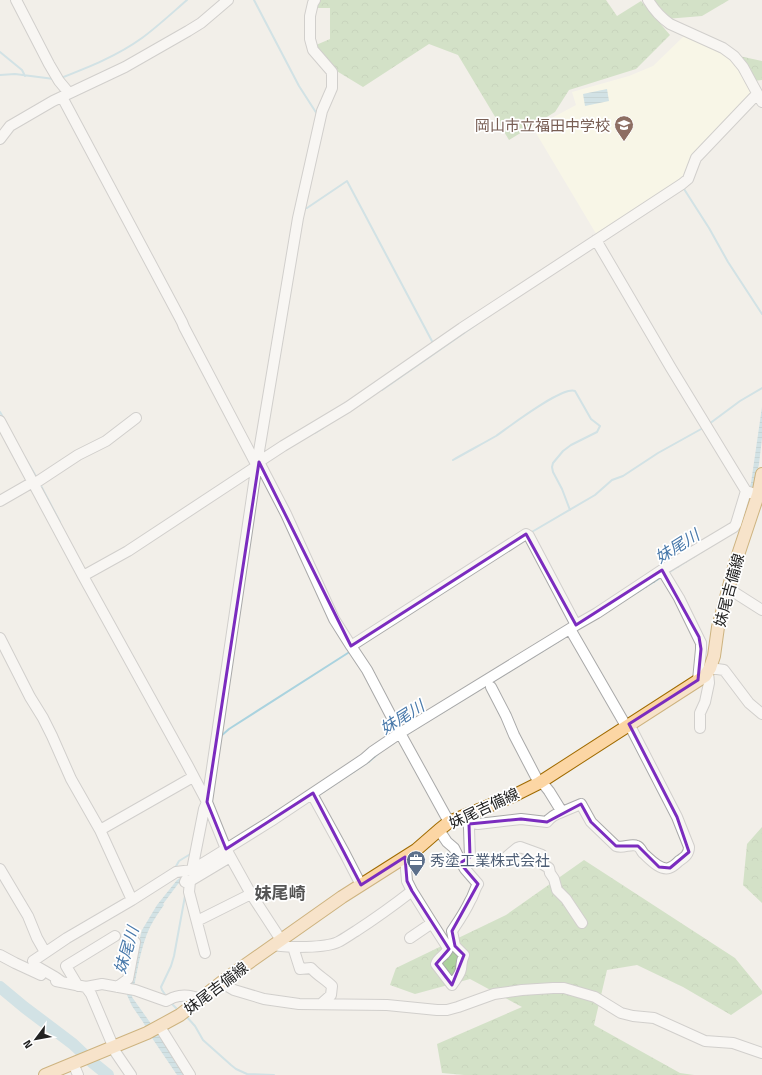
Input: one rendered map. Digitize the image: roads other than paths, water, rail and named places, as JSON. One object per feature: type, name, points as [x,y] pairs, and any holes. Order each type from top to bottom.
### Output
[{"type":"main road","name":"妹尾吉備線","points":[[46,1075],[154,1030],[182,1013],[227,978],[342,897],[416,850],[449,822],[466,819],[540,782],[698,680],[709,670],[714,656],[718,627],[736,564],[751,493],[762,474]]},
{"type":"street","points":[[16,0],[179,315],[286,514],[329,608],[352,648],[368,670],[401,735],[449,822]]},
{"type":"street","points":[[0,139],[10,126],[54,101],[125,67],[188,31],[201,23],[228,0]]},
{"type":"street","points":[[205,953],[189,892],[188,875],[204,798],[298,218],[322,112],[332,88],[332,72],[313,50],[310,39],[310,16],[315,0]]},
{"type":"street","points":[[86,575],[128,551],[283,446],[348,407],[462,328],[598,243],[688,179],[696,158],[760,98],[743,67],[734,56],[723,48],[670,24],[656,12],[648,0]]},
{"type":"street","points":[[62,982],[36,966],[33,961],[131,898],[176,872],[188,875],[229,853],[313,796],[372,752],[573,630],[597,613],[734,527],[751,493],[706,426],[598,243]]},
{"type":"street","points":[[0,501],[36,482],[78,455],[106,441],[136,418]]},
{"type":"street","points":[[0,420],[36,482],[86,575],[204,798],[229,853],[277,942],[282,947],[328,945],[338,942],[373,920],[412,891]]},
{"type":"street","points":[[352,648],[528,536],[573,630],[627,725],[679,823],[689,847],[689,852],[685,857],[670,868],[665,869],[659,867],[638,846],[634,845],[620,848],[616,846],[591,822],[581,804],[557,814],[550,818],[547,822],[521,819],[478,824],[466,819]]},
{"type":"street","points":[[664,572],[679,598],[701,643],[698,680]]},
{"type":"street","points":[[729,589],[762,610]]},
{"type":"street","points":[[0,638],[30,697],[43,718],[71,779],[101,830],[131,898]]},
{"type":"street","points":[[700,728],[700,713],[705,702],[709,683],[709,670],[724,670],[749,703],[762,714]]},
{"type":"street","points":[[491,687],[514,735],[540,782],[549,791],[562,812]]},
{"type":"street","points":[[101,830],[193,777]]},
{"type":"street","points":[[313,796],[361,885]]},
{"type":"street","points":[[405,857],[408,881],[412,891],[448,948],[436,964],[452,985],[458,977],[461,969],[461,961],[464,955],[455,946],[452,931],[466,910],[473,896],[473,891],[478,884],[465,869],[469,828],[466,819]]},
{"type":"street","points":[[439,830],[447,842],[466,860],[483,862],[504,859],[520,847],[542,855],[544,865],[549,868],[557,890],[571,905],[582,923]]},
{"type":"street","points":[[0,870],[28,916],[37,938],[45,952]]},
{"type":"street","points":[[197,921],[251,894]]},
{"type":"street","points":[[410,938],[432,924]]},
{"type":"street","points":[[115,936],[66,966],[82,986],[91,994],[116,1053],[131,1075]]},
{"type":"street","points":[[126,988],[135,942]]},
{"type":"street","points":[[293,947],[300,969],[311,968],[332,986],[331,995],[321,1004]]},
{"type":"street","points":[[0,954],[15,963],[62,982],[82,986],[102,984],[126,988],[169,1000],[173,997],[185,995],[190,995],[201,999]]},
{"type":"street","points":[[227,978],[229,988],[264,999],[299,1004],[387,1005],[429,1010],[447,1010],[494,994],[522,990],[564,988],[595,998],[621,1013],[654,1018],[705,1041],[733,1043],[762,1053]]},
{"type":"street","points":[[154,1030],[190,1075]]},
{"type":"street","points":[[76,1062],[78,1075]]},
{"type":"water","points":[[607,89],[609,101],[585,106],[583,94]]},
{"type":"water","name":"妹尾川","points":[[762,407],[762,438],[759,464],[743,524],[737,531],[386,748],[370,762],[275,825],[192,877],[178,884],[163,904],[164,905],[150,927],[139,961],[132,997],[159,1035],[184,1075],[177,1075],[132,1006],[127,995],[142,930],[157,905],[177,880],[735,527],[751,483]]},
{"type":"waterway","points":[[61,78],[103,61],[123,50],[142,38],[187,0]]},
{"type":"waterway","points":[[254,0],[299,86],[317,114]]},
{"type":"waterway","points":[[0,52],[22,70],[25,76]]},
{"type":"waterway","points":[[0,75],[15,74],[54,79]]},
{"type":"waterway","points":[[304,208],[307,208],[347,181],[433,343]]},
{"type":"waterway","points":[[684,189],[709,228],[728,262],[762,314]]},
{"type":"waterway","points":[[382,390],[477,324]]},
{"type":"waterway","points":[[709,424],[740,401],[762,388]]},
{"type":"waterway","points":[[453,460],[496,436],[523,416],[548,401],[568,391],[575,391],[591,419],[600,426],[597,432],[571,445],[563,451],[553,463],[553,472],[562,489],[570,510]]},
{"type":"waterway","points":[[0,412],[4,419]]},
{"type":"waterway","points":[[315,433],[323,428]]},
{"type":"waterway","points":[[530,533],[595,495],[612,480],[623,476],[658,453],[703,428]]},
{"type":"waterway","points":[[24,456],[37,478]]},
{"type":"waterway","points":[[40,484],[60,522]]},
{"type":"waterway","points":[[221,736],[229,729],[351,651]]},
{"type":"waterway","points":[[175,868],[179,861],[192,853]]},
{"type":"waterway","points":[[166,996],[161,987],[174,956],[185,896]]},
{"type":"waterway","points":[[0,987],[73,1044],[108,1075]]},
{"type":"waterway","points":[[171,1003],[179,1011]]},
{"type":"waterway","points":[[186,1016],[195,1026],[203,1040],[236,1069],[247,1074],[274,1075]]},
{"type":"place","name":"岡山市立福田中学校","points":[[624,142]]},
{"type":"place","name":"秀塗工業株式会社","points":[[416,877]]},
{"type":"district","name":"妹尾崎","points":[[280,893]]}]
